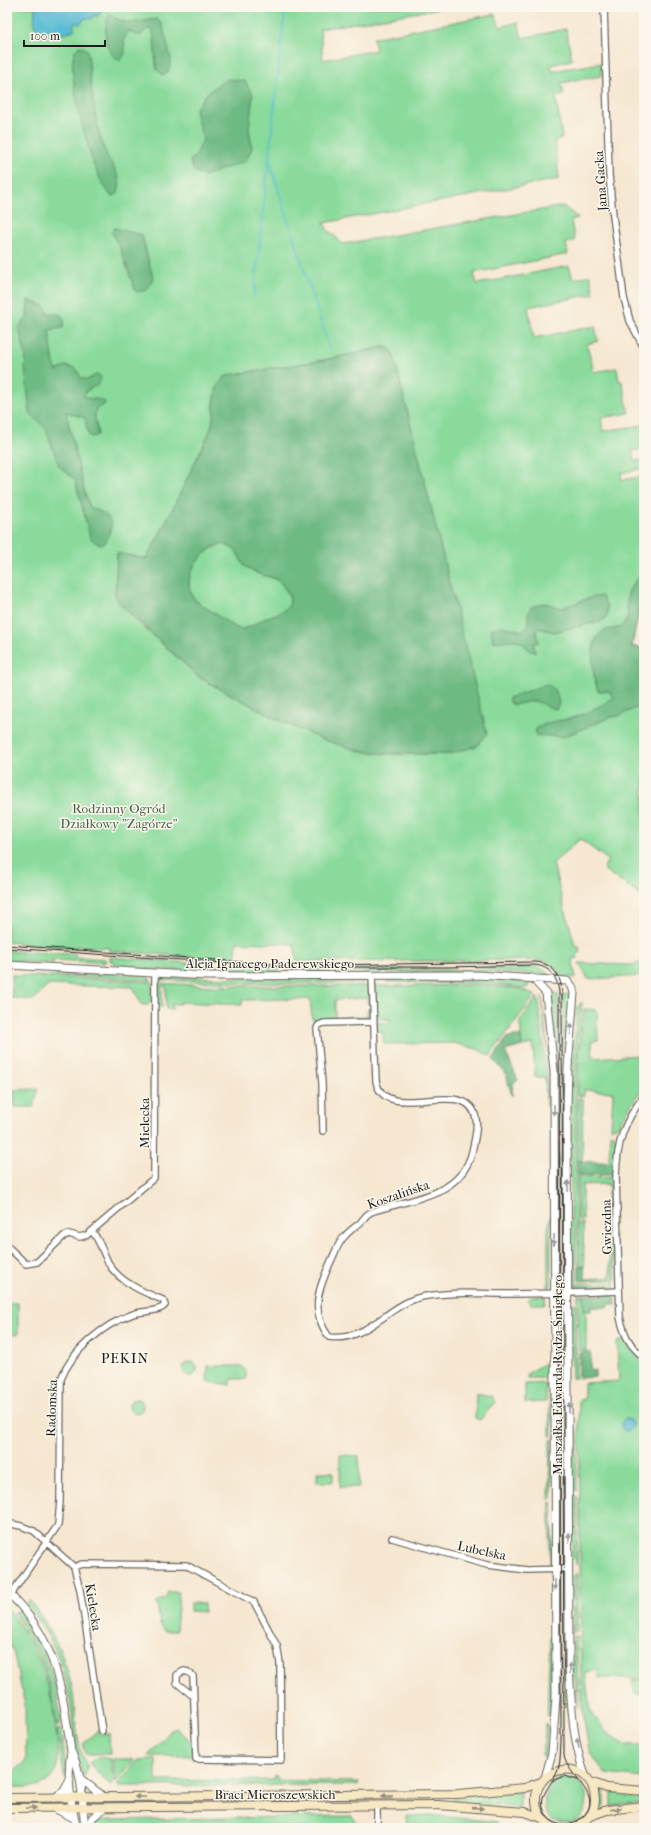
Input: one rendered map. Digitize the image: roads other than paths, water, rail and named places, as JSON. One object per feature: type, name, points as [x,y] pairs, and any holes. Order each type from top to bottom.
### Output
[{"type":"main road","name":"Braci Mieroszewskich","points":[[7,1798],[458,1794],[525,1788],[558,1771],[569,1769],[581,1773],[588,1781],[607,1788],[644,1791]]},
{"type":"main road","points":[[542,1818],[536,1801],[543,1780]]},
{"type":"main road","points":[[587,1821],[595,1804],[594,1793],[588,1781]]},
{"type":"main road","name":"Braci Mieroszewskich","points":[[7,1808],[439,1805],[533,1813],[555,1828]]},
{"type":"main road","points":[[575,1828],[607,1810],[644,1806]]},
{"type":"street","name":"Jana Gacka","points":[[604,7],[609,175],[613,216],[626,304],[630,321],[644,348]]},
{"type":"street","name":"Aleja Ignacego Paderewskiego","points":[[7,965],[209,976],[478,975],[532,978]]},
{"type":"street","name":"Mielecka","points":[[7,1246],[26,1264],[37,1262],[64,1236],[69,1234],[84,1237],[154,1178],[155,973]]},
{"type":"street","name":"Koszalińska","points":[[372,976],[376,1081],[382,1094],[390,1099],[398,1100],[451,1099],[464,1102],[471,1106],[477,1120],[470,1158],[462,1174],[452,1185],[436,1193],[369,1213],[339,1243],[318,1293],[318,1312],[322,1328],[329,1337],[349,1337],[405,1303],[419,1298],[441,1294],[554,1294],[619,1291]]},
{"type":"street","name":"Marszałka Edwarda Rydza-Śmigłego","points":[[532,978],[567,981],[572,986],[574,993],[568,1076],[570,1692],[581,1760],[588,1781]]},
{"type":"street","points":[[532,978],[546,993],[557,981]]},
{"type":"street","name":"Marszałka Edwarda Rydza-Śmigłego","points":[[543,1780],[550,1762],[555,1720],[554,1071],[546,993]]},
{"type":"street","points":[[324,1131],[322,1083],[317,1028],[319,1025],[324,1023],[373,1022]]},
{"type":"street","name":"Gwiezdna","points":[[644,1096],[628,1117],[621,1133],[616,1155],[620,1317],[623,1331],[630,1343],[644,1357]]},
{"type":"street","name":"Radomska","points":[[9,1594],[14,1590],[55,1532],[59,1517],[61,1379],[65,1368],[72,1358],[103,1330],[133,1314],[160,1309],[165,1305],[163,1300],[134,1286],[115,1272],[110,1266],[97,1237],[92,1231]]},
{"type":"street","points":[[7,1523],[28,1528],[74,1567],[82,1564],[186,1565],[254,1602],[277,1646],[280,1663],[281,1760],[196,1759],[193,1696],[194,1676],[188,1672],[180,1672],[177,1675],[177,1683],[193,1696]]},
{"type":"street","name":"Lubelska","points":[[392,1538],[487,1566],[527,1570],[569,1569]]},
{"type":"street","name":"Kielecka","points":[[74,1567],[80,1590],[102,1731]]},
{"type":"street","points":[[9,1594],[36,1627],[54,1664],[62,1694],[71,1751],[71,1798],[77,1828]]},
{"type":"street","points":[[71,1751],[76,1760],[80,1779],[85,1828]]},
{"type":"street","points":[[80,1779],[104,1797]]},
{"type":"street","points":[[54,1798],[64,1791],[70,1780]]},
{"type":"street","points":[[377,1805],[377,1828]]},
{"type":"street","points":[[54,1808],[74,1818]]},
{"type":"street","points":[[89,1828],[92,1818],[104,1808]]},
{"type":"water","points":[[35,7],[104,7],[98,16],[94,16],[92,19],[85,18],[80,24],[74,23],[74,30],[62,34],[58,32],[56,33],[55,30],[37,32],[36,26],[34,26]]},
{"type":"water","points":[[629,1419],[632,1420],[632,1430],[625,1431],[622,1430],[621,1423],[622,1420]]},
{"type":"waterway","points":[[254,297],[285,7]]},
{"type":"waterway","points":[[269,160],[330,350]]},
{"type":"tram line","points":[[7,945],[272,964],[316,965],[536,962],[548,965],[558,976],[562,993],[564,1755],[572,1772],[589,1797],[590,1805],[586,1814],[575,1822],[564,1825],[558,1824],[549,1819],[543,1808],[544,1796],[558,1770],[561,1742],[559,993],[555,978],[549,970],[534,965],[447,967],[284,967],[7,948]]},
{"type":"tram line","points":[[552,1781],[564,1776],[578,1780]]},
{"type":"district","name":"PEKIN","points":[[125,1358]]},
{"type":"park label","name":"Rodzinny Ogród Działkowy \"Zagórze\"","points":[[119,816]]}]
